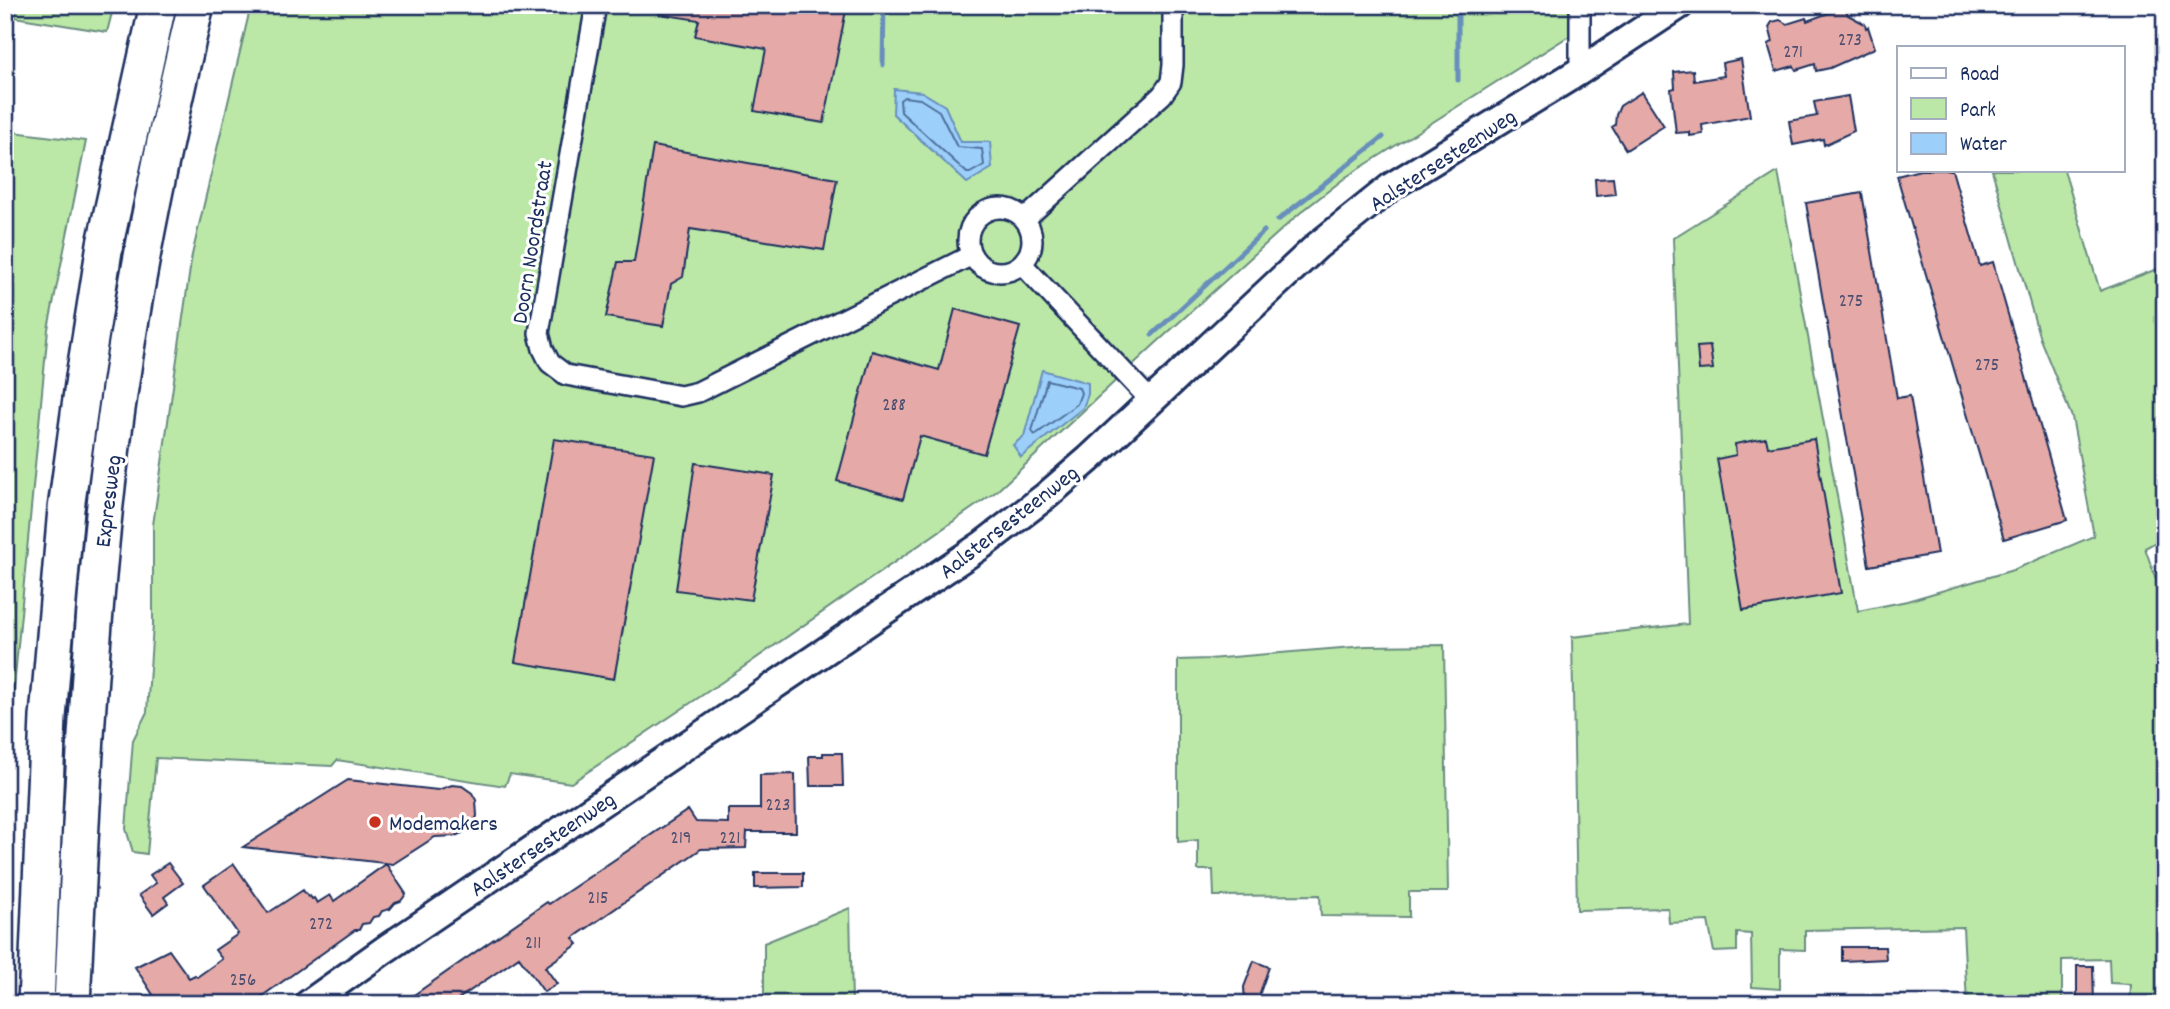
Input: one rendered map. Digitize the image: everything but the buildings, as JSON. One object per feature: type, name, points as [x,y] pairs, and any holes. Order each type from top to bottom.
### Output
[{"type":"highway","name":"Expresweg","points":[[36,1004],[48,717],[66,509],[105,244],[158,5]]},
{"type":"highway","name":"Expresweg","points":[[72,1004],[85,727],[104,513],[121,381],[143,251],[168,124],[196,5]]},
{"type":"main road","name":"Aalstersesteenweg","points":[[308,1004],[982,545],[1089,459],[1317,246],[1392,186],[1580,71],[1680,5]]},
{"type":"street","name":"Doorn Noordstraat","points":[[596,5],[539,332],[550,363],[566,375],[681,396],[698,392],[971,255]]},
{"type":"street","points":[[1025,219],[1162,95],[1171,82],[1172,5]]},
{"type":"street","points":[[1580,5],[1580,71]]},
{"type":"street","points":[[995,207],[1005,207],[1015,210],[1025,219],[1031,228],[1033,240],[1029,255],[1022,264],[1013,270],[1002,272],[992,271],[977,263],[968,246],[969,228],[974,219],[995,207]]},
{"type":"street","points":[[1022,264],[1150,400]]},
{"type":"green space","points":[[18,5],[114,5],[107,32],[14,17]]},
{"type":"green space","points":[[251,5],[1569,5],[1569,36],[1346,177],[1300,213],[997,491],[571,783],[510,774],[505,786],[337,760],[332,766],[156,758],[147,854],[133,852],[126,829],[133,740],[147,712],[153,625],[153,525],[192,255]]},
{"type":"green space","points":[[5,131],[86,141],[48,329],[11,719],[5,718]]},
{"type":"green space","points":[[1778,172],[1858,611],[1907,601],[2013,570],[2094,536],[2072,417],[2040,339],[1993,172],[2065,172],[2100,291],[2165,266],[2165,537],[2145,548],[2165,605],[2165,1004],[2130,1004],[2131,984],[2110,983],[2109,959],[2062,960],[2062,1003],[1967,1004],[1963,927],[1805,930],[1805,950],[1780,949],[1780,989],[1752,987],[1751,934],[1737,933],[1737,951],[1714,952],[1708,921],[1669,923],[1668,908],[1577,910],[1572,637],[1688,624],[1673,238]]},
{"type":"green space","points":[[1444,645],[1448,892],[1409,892],[1409,917],[1321,916],[1320,895],[1214,896],[1213,870],[1198,870],[1198,840],[1178,842],[1178,660],[1366,646]]},
{"type":"green space","points":[[850,908],[852,1004],[764,1004],[764,943]]},
{"type":"water","points":[[894,89],[922,92],[945,106],[961,142],[990,142],[992,168],[967,183],[893,114]]},
{"type":"water","points":[[1042,370],[1088,383],[1088,394],[1083,408],[1021,457],[1013,445],[1024,436]]},
{"type":"waterway","points":[[883,65],[884,5]]},
{"type":"waterway","points":[[1458,5],[1458,80]]},
{"type":"waterway","points":[[1278,220],[1383,137]]},
{"type":"waterway","points":[[1152,335],[1264,231]]},
{"type":"place","name":"Modemakers","points":[[375,822]]}]
